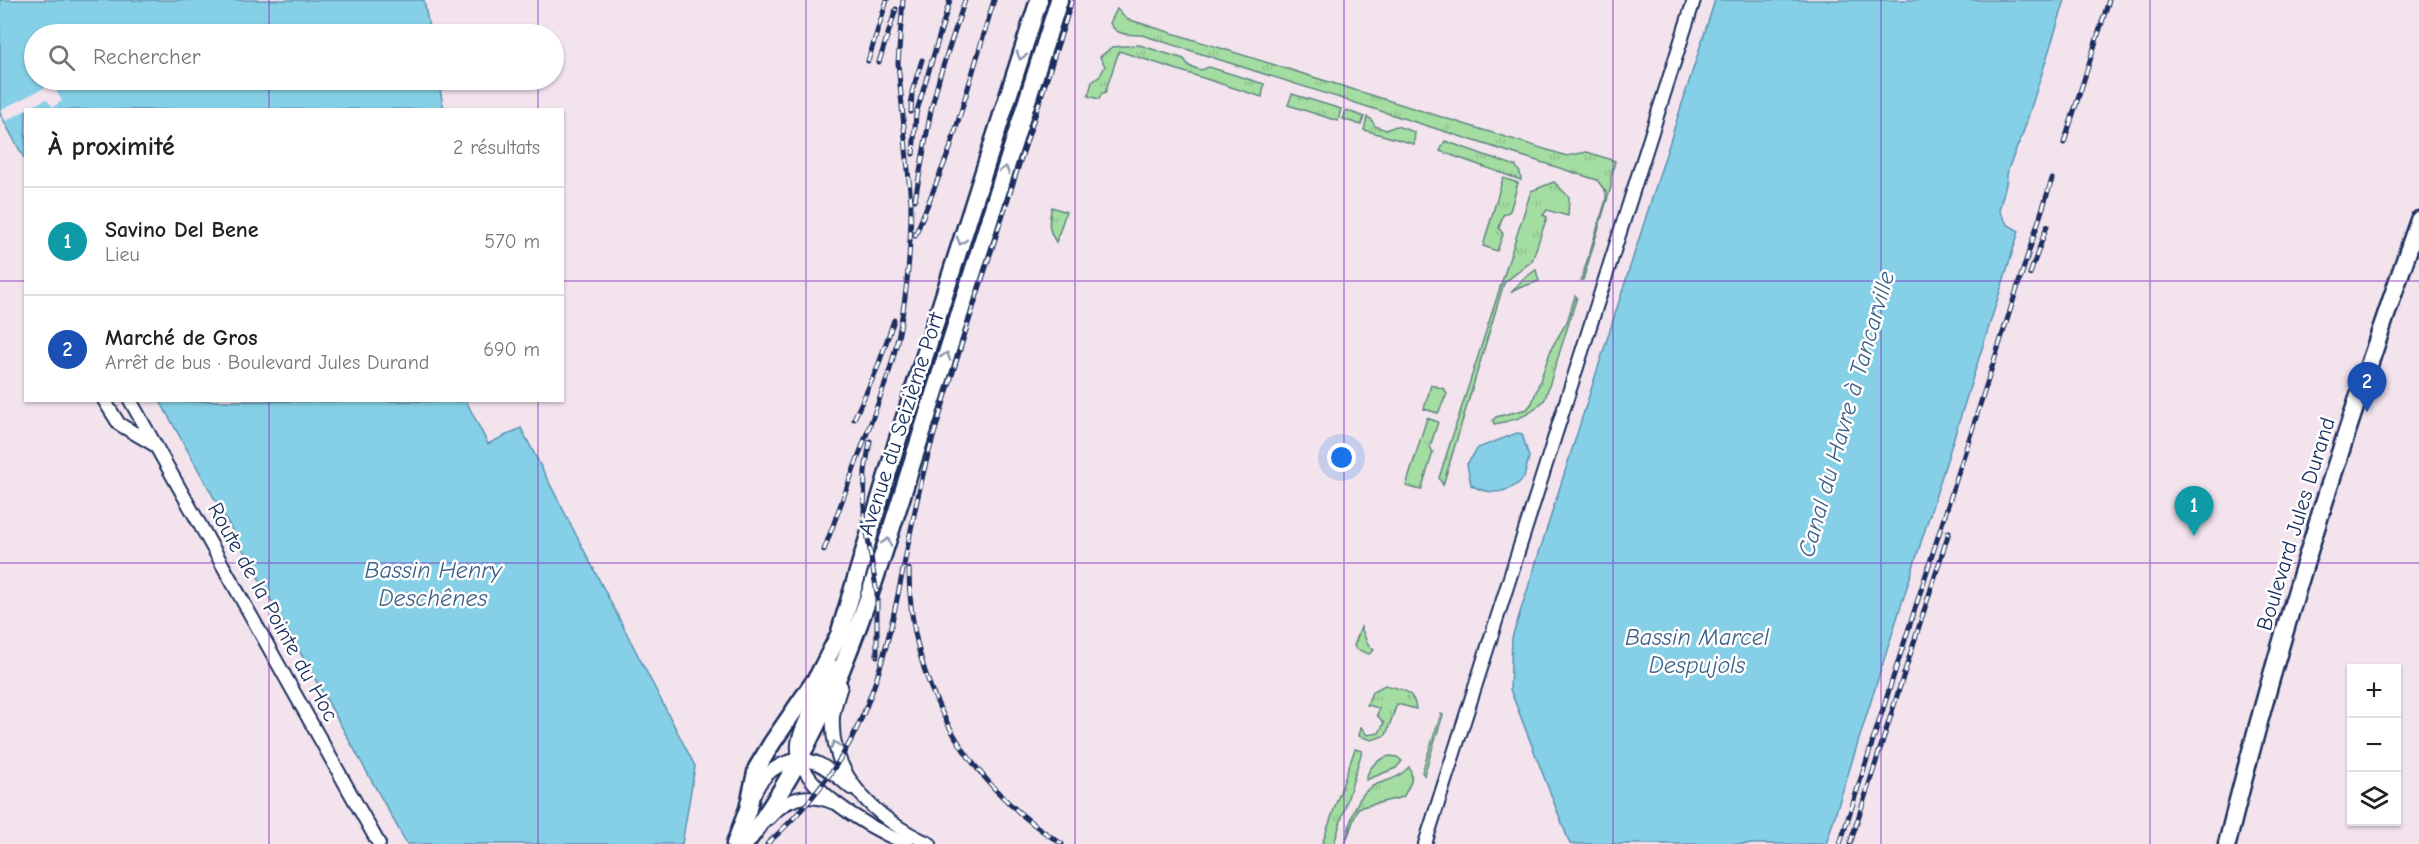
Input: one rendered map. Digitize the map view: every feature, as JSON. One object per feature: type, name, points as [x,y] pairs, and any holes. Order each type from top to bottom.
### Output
[{"type":"main road","name":"Avenue du Seizième Port","points":[[735,844],[748,809],[757,768],[818,676],[839,635],[898,439],[1039,0]]},
{"type":"main road","name":"Avenue du Seizième Port","points":[[746,844],[799,761],[826,705],[869,597],[1059,0]]},
{"type":"main road","name":"Boulevard Jules Durand","points":[[2227,844],[2243,778],[2342,446],[2419,220]]},
{"type":"street","points":[[1425,844],[1694,0]]},
{"type":"street","points":[[105,402],[119,424],[154,444]]},
{"type":"street","name":"Route de la Pointe du Hoc","points":[[131,402],[379,844]]},
{"type":"street","points":[[868,802],[842,766],[833,733],[833,714],[869,597]]},
{"type":"street","points":[[839,635],[829,671],[799,738],[799,761],[812,782],[844,808],[907,844]]},
{"type":"street","points":[[748,809],[766,774],[787,762],[810,761],[827,769],[900,829],[930,844]]},
{"type":"street","points":[[746,844],[772,815],[793,799],[812,797],[844,808]]},
{"type":"green space","points":[[1117,9],[1127,19],[1567,156],[1587,152],[1615,161],[1611,187],[1583,280],[1581,280],[1606,200],[1606,192],[1597,180],[1142,35],[1120,33],[1110,23]]},
{"type":"green space","points":[[1139,45],[1184,59],[1189,66],[1201,70],[1209,67],[1264,84],[1262,97],[1119,51],[1105,93],[1102,93],[1099,99],[1088,96],[1092,82],[1100,76],[1105,66],[1100,57],[1112,47]]},
{"type":"green space","points":[[1292,94],[1341,109],[1338,121],[1288,105]]},
{"type":"green space","points":[[1346,110],[1364,117],[1361,125],[1343,119]]},
{"type":"green space","points":[[1367,117],[1375,126],[1386,130],[1396,126],[1415,132],[1414,144],[1364,130]]},
{"type":"green space","points":[[1445,141],[1516,166],[1521,180],[1440,151]]},
{"type":"green space","points":[[1503,178],[1518,183],[1510,211],[1503,215],[1499,228],[1503,234],[1497,251],[1483,246]]},
{"type":"green space","points":[[1554,182],[1569,197],[1568,216],[1547,210],[1543,215],[1547,217],[1532,261],[1504,283],[1443,485],[1439,478],[1531,191]]},
{"type":"green space","points":[[1052,207],[1066,212],[1056,242],[1051,234],[1050,226]]},
{"type":"green space","points":[[1536,270],[1539,281],[1511,293],[1523,279]]},
{"type":"green space","points":[[1575,296],[1577,297],[1545,399],[1534,410],[1522,416],[1494,424],[1493,420],[1496,417],[1527,409],[1532,403],[1552,347],[1567,322]]},
{"type":"green space","points":[[1431,385],[1444,389],[1447,394],[1438,413],[1424,409]]},
{"type":"green space","points":[[1427,418],[1438,422],[1430,447],[1433,452],[1421,490],[1406,486]]},
{"type":"green space","points":[[1361,627],[1368,645],[1374,650],[1369,654],[1354,646]]},
{"type":"green space","points":[[1385,685],[1410,694],[1416,709],[1397,704],[1386,735],[1372,740],[1359,736],[1361,727],[1367,735],[1379,733],[1384,723],[1377,715],[1379,708],[1367,705],[1372,692]]},
{"type":"green space","points":[[1441,714],[1443,715],[1424,775],[1422,772]]},
{"type":"green space","points":[[1355,749],[1362,751],[1334,844],[1322,844]]},
{"type":"green space","points":[[1390,756],[1402,761],[1396,768],[1366,780],[1374,765]]},
{"type":"green space","points":[[1409,767],[1411,779],[1403,797],[1358,808],[1345,844],[1361,797],[1373,786],[1395,777]]},
{"type":"water","points":[[0,0],[424,0],[428,24],[24,24],[24,90],[440,90],[444,108],[24,108],[24,158],[0,114]]},
{"type":"water","name":"Bassin Marcel Despujols","points":[[1715,0],[2065,0],[2023,133],[2008,169],[1999,210],[2007,224],[2019,231],[1826,844],[1570,844],[1510,689],[1512,638]]},
{"type":"water","name":"Bassin Henry Deschênes","points":[[161,402],[467,402],[488,444],[521,428],[695,766],[682,844],[407,844]]},
{"type":"water","points":[[1517,433],[1522,434],[1529,457],[1524,478],[1512,487],[1499,492],[1485,491],[1471,485],[1467,464],[1478,448]]},
{"type":"pier","points":[[40,90],[56,90],[62,101],[53,107],[46,99],[30,108],[24,108],[24,111],[6,121],[0,110]]},
{"type":"railway","points":[[868,61],[887,0]]},
{"type":"railway","points":[[824,550],[888,376],[903,312],[910,246],[911,202],[898,63],[903,0]]},
{"type":"railway","points":[[913,154],[916,114],[950,0]]},
{"type":"railway","points":[[915,200],[931,110],[965,0]]},
{"type":"railway","points":[[915,236],[950,149],[994,0]]},
{"type":"railway","points":[[767,844],[791,821],[823,784],[850,742],[866,707],[889,635],[920,485],[930,448],[1072,0]]},
{"type":"railway","points":[[2064,143],[2109,0]]},
{"type":"railway","points":[[879,62],[896,9]]},
{"type":"railway","points":[[911,112],[912,92],[922,60]]},
{"type":"railway","points":[[1840,844],[2052,179]]},
{"type":"railway","points":[[2030,274],[2047,226]]},
{"type":"railway","points":[[854,419],[877,369],[894,320]]},
{"type":"railway","points":[[870,441],[865,471],[864,514],[877,594],[877,656]]},
{"type":"railway","points":[[1850,844],[1949,532]]},
{"type":"railway","points":[[909,569],[912,611],[919,651],[932,690],[949,726],[971,760],[997,791],[1028,819],[1062,844]]},
{"type":"place","name":"Marché de Gros","points":[[2367,412]]},
{"type":"place","name":"Savino Del Bene","points":[[2194,536]]},
{"type":"water label","name":"Canal du Havre à Tancarville","points":[[1846,414]]}]
